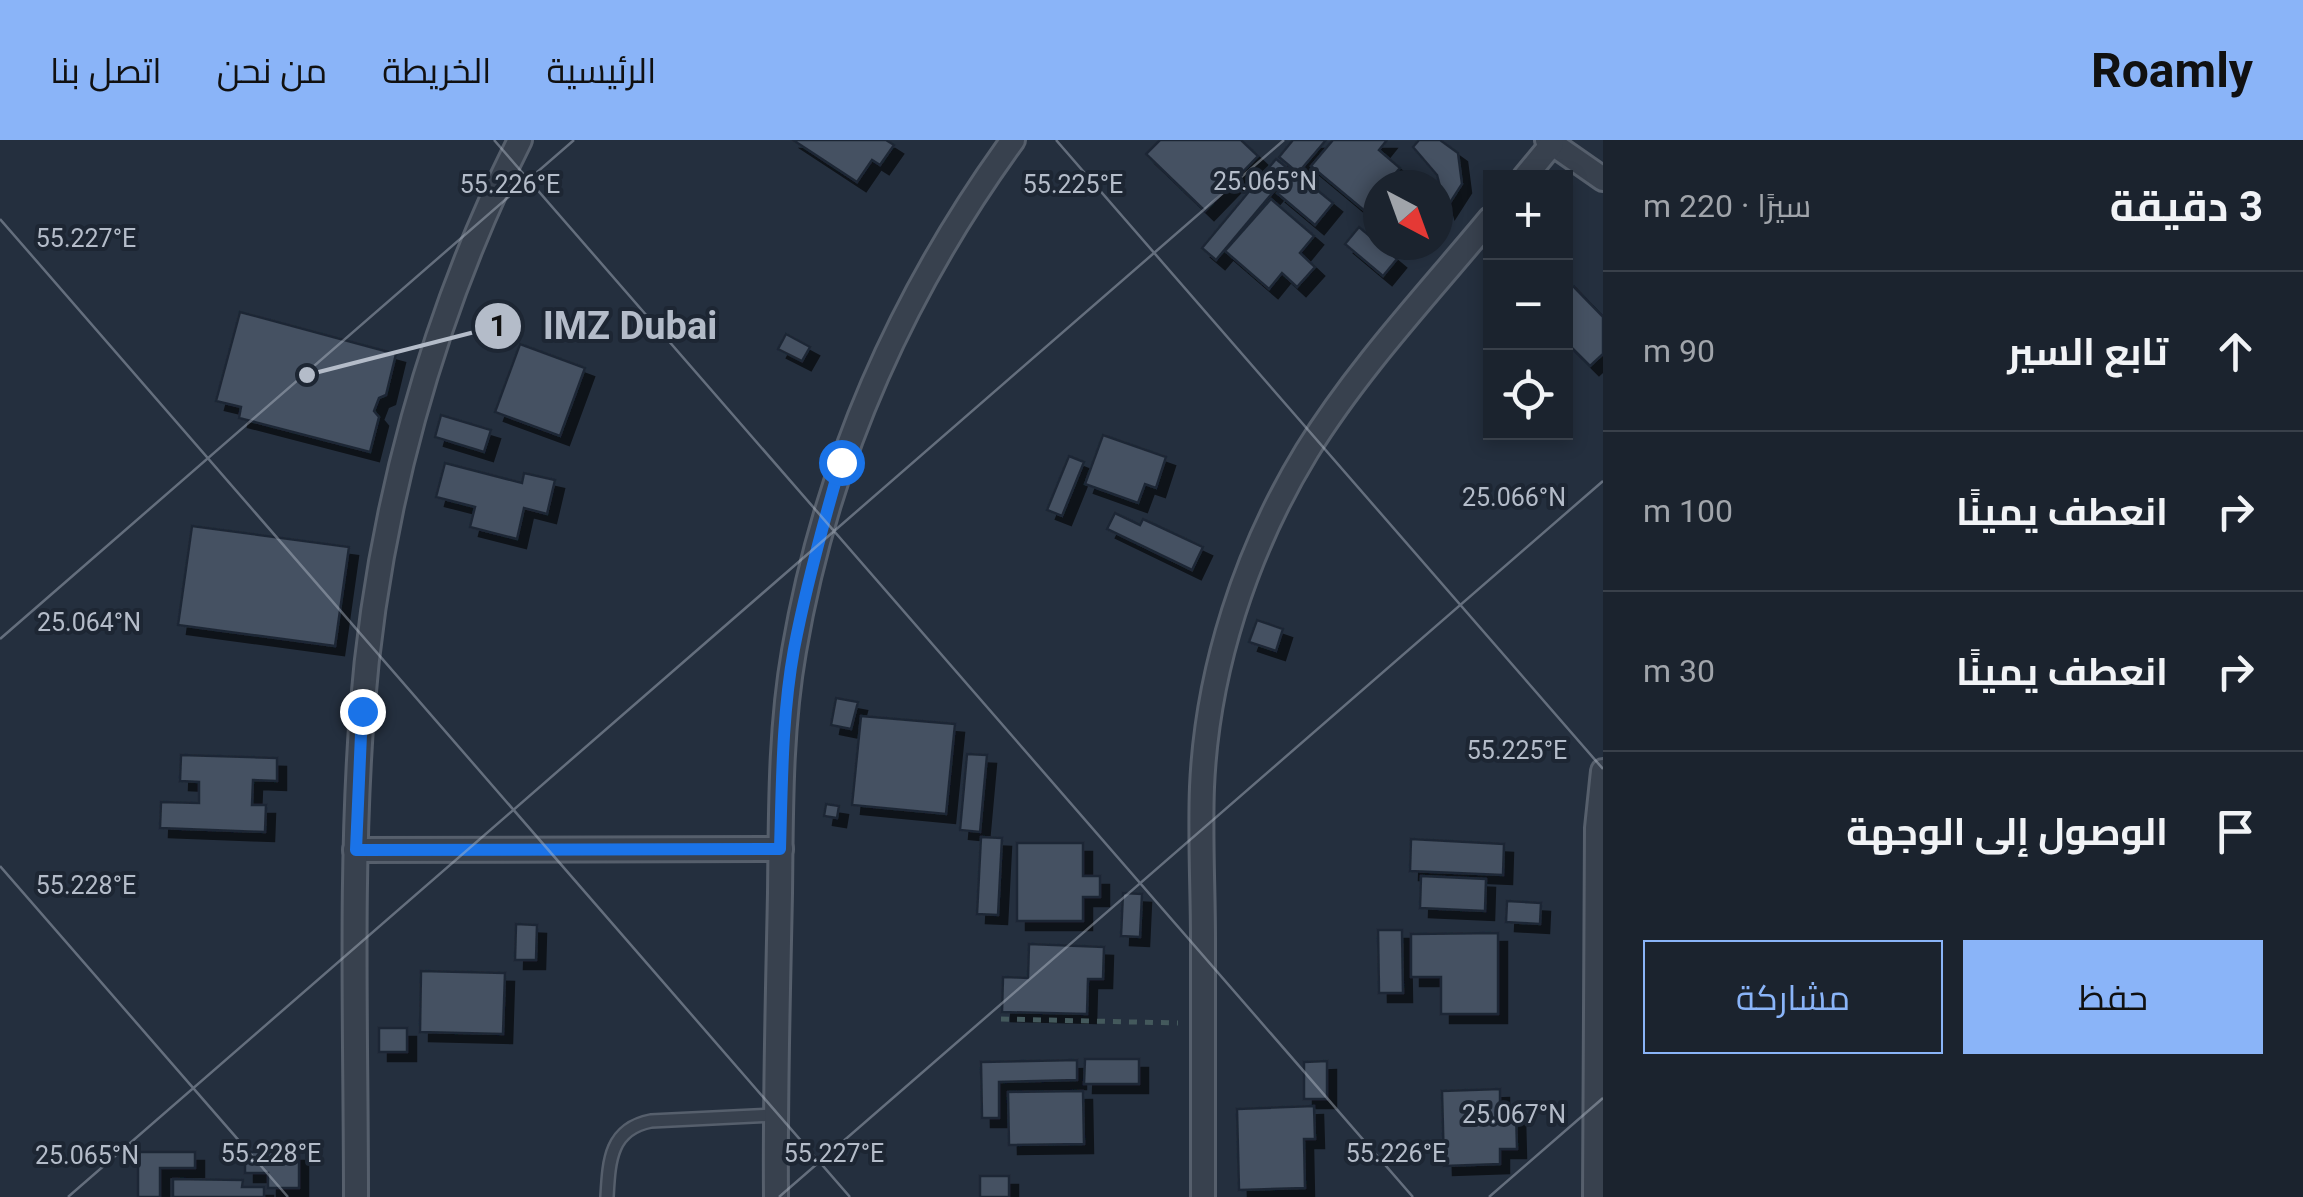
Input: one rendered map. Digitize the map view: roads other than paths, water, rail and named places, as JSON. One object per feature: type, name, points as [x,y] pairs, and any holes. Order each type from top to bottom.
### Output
[{"type":"street","points":[[356,1197],[356,850],[362,711],[380,572],[409,436],[449,302],[520,140]]},
{"type":"street","points":[[776,1197],[783,751],[794,653],[813,557],[841,462],[877,371],[920,282],[971,198],[1013,140]]},
{"type":"street","points":[[1530,170],[1549,142],[1603,179]]},
{"type":"street","points":[[1204,1197],[1202,786],[1224,646],[1273,512],[1308,450],[1348,391],[1483,227]]},
{"type":"street","points":[[1595,1197],[1597,828],[1603,772]]},
{"type":"street","points":[[356,850],[780,849]]},
{"type":"lane","points":[[607,1197],[611,1151],[632,1127],[652,1121],[775,1115]]},
{"type":"place","name":"IMZ Dubai","points":[[307,375]]}]
